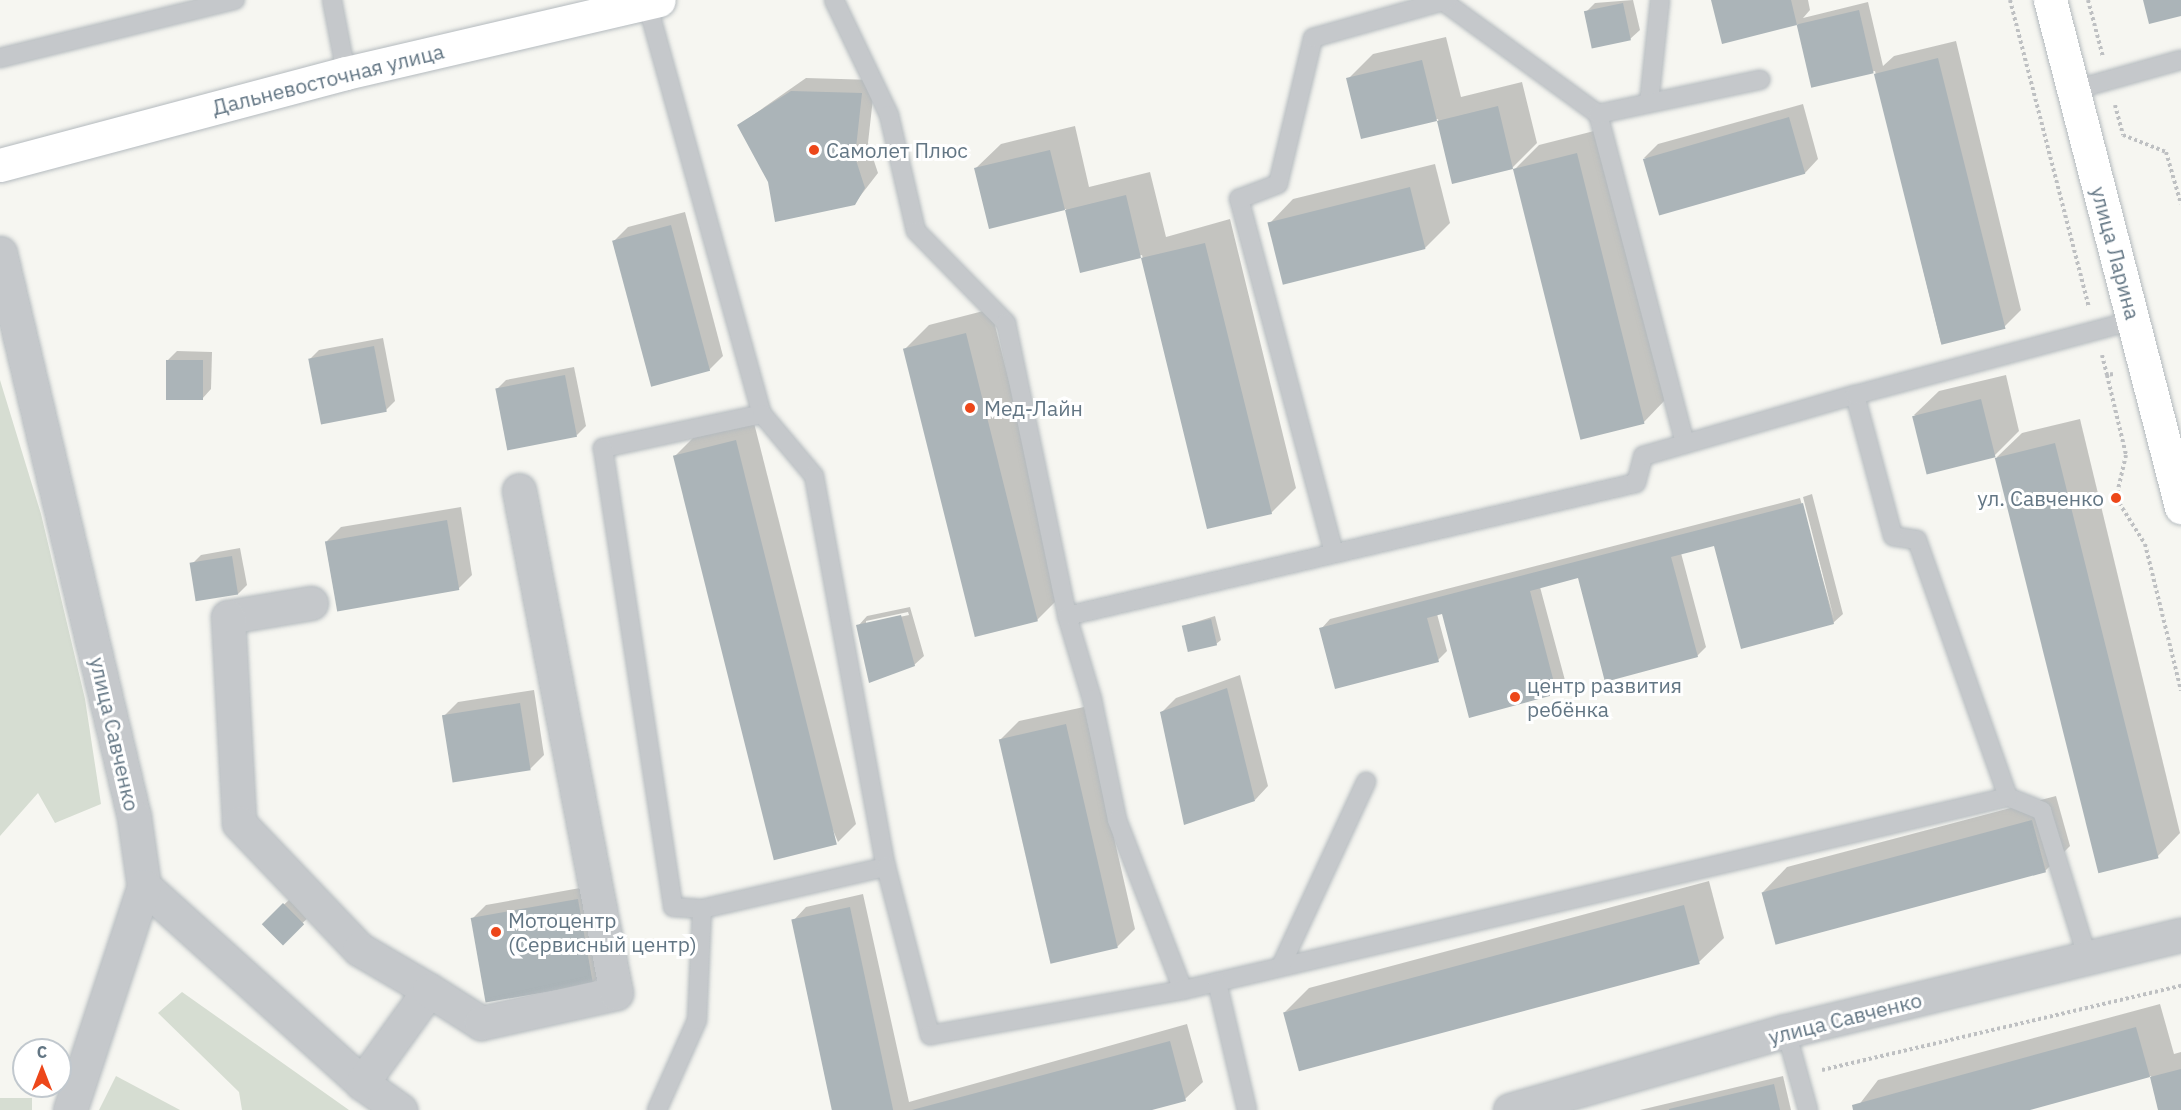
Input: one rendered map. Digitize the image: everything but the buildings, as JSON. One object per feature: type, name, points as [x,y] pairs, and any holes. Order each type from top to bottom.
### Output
[{"type":"main road","name":"улица Ларина","points":[[2050,0],[2181,507]]},
{"type":"main road","name":"Дальневосточная улица","points":[[0,165],[346,73],[641,2]]},
{"type":"street","name":"улица Савченко","points":[[0,253],[134,818],[144,885]]},
{"type":"street","points":[[311,603],[228,617],[239,823],[359,949],[481,1023],[616,993],[519,490]]},
{"type":"street","points":[[70,1110],[144,885],[362,1083],[400,1110]]},
{"type":"street","name":"улица Савченко","points":[[1510,1110],[1566,1102],[1786,1031],[2088,960],[2181,935]]},
{"type":"street","points":[[362,1083],[429,990]]},
{"type":"lane","points":[[0,58],[235,0]]},
{"type":"lane","points":[[332,0],[346,73]]},
{"type":"lane","points":[[834,0],[890,115],[916,231],[1006,322],[1067,616],[1092,699],[1117,820],[1183,990]]},
{"type":"lane","points":[[1649,103],[1660,0]]},
{"type":"lane","points":[[641,2],[762,414],[814,476],[886,867],[930,1035],[1183,990],[2008,797],[2042,811],[2088,960]]},
{"type":"lane","points":[[1334,553],[1239,199],[1278,184],[1313,38],[1447,2],[1598,114],[1685,444]]},
{"type":"lane","points":[[2074,90],[2181,60]]},
{"type":"lane","points":[[1598,114],[1760,80]]},
{"type":"lane","points":[[1067,616],[1636,483],[1643,456],[1855,395],[2134,320]]},
{"type":"lane","points":[[1855,395],[1893,536],[1917,540],[2008,797]]},
{"type":"lane","points":[[762,414],[603,448],[673,907],[702,909],[886,867]]},
{"type":"lane","points":[[1281,966],[1366,782]]},
{"type":"lane","points":[[657,1110],[697,1020],[702,909]]},
{"type":"lane","points":[[1217,982],[1247,1110]]},
{"type":"lane","points":[[1786,1031],[1808,1110]]},
{"type":"path","points":[[2010,0],[2126,455],[2116,498],[2145,544],[2181,691]]},
{"type":"path","points":[[2088,0],[2123,135],[2166,152],[2181,204]]},
{"type":"path","points":[[2107,375],[2146,367]]},
{"type":"path","points":[[1798,1076],[2181,987]]},
{"type":"shaded area","points":[[0,380],[41,514],[85,699],[101,804],[55,823],[38,793],[0,836]]},
{"type":"shaded area","points":[[182,992],[349,1110],[242,1110],[239,1092],[158,1013]]},
{"type":"shaded area","points":[[116,1076],[180,1110],[99,1110]]},
{"type":"shaded area","points":[[0,1098],[32,1098],[32,1110],[0,1110]]},
{"type":"place","name":"Самолет Плюс","points":[[814,150]]},
{"type":"place","name":"Мед-Лайн","points":[[970,408]]},
{"type":"place","name":"ул. Савченко","points":[[2116,498]]},
{"type":"place","name":"центр развития ребёнка","points":[[1515,697]]},
{"type":"place","name":"Мотоцентр (Сервисный центр)","points":[[496,932]]}]
